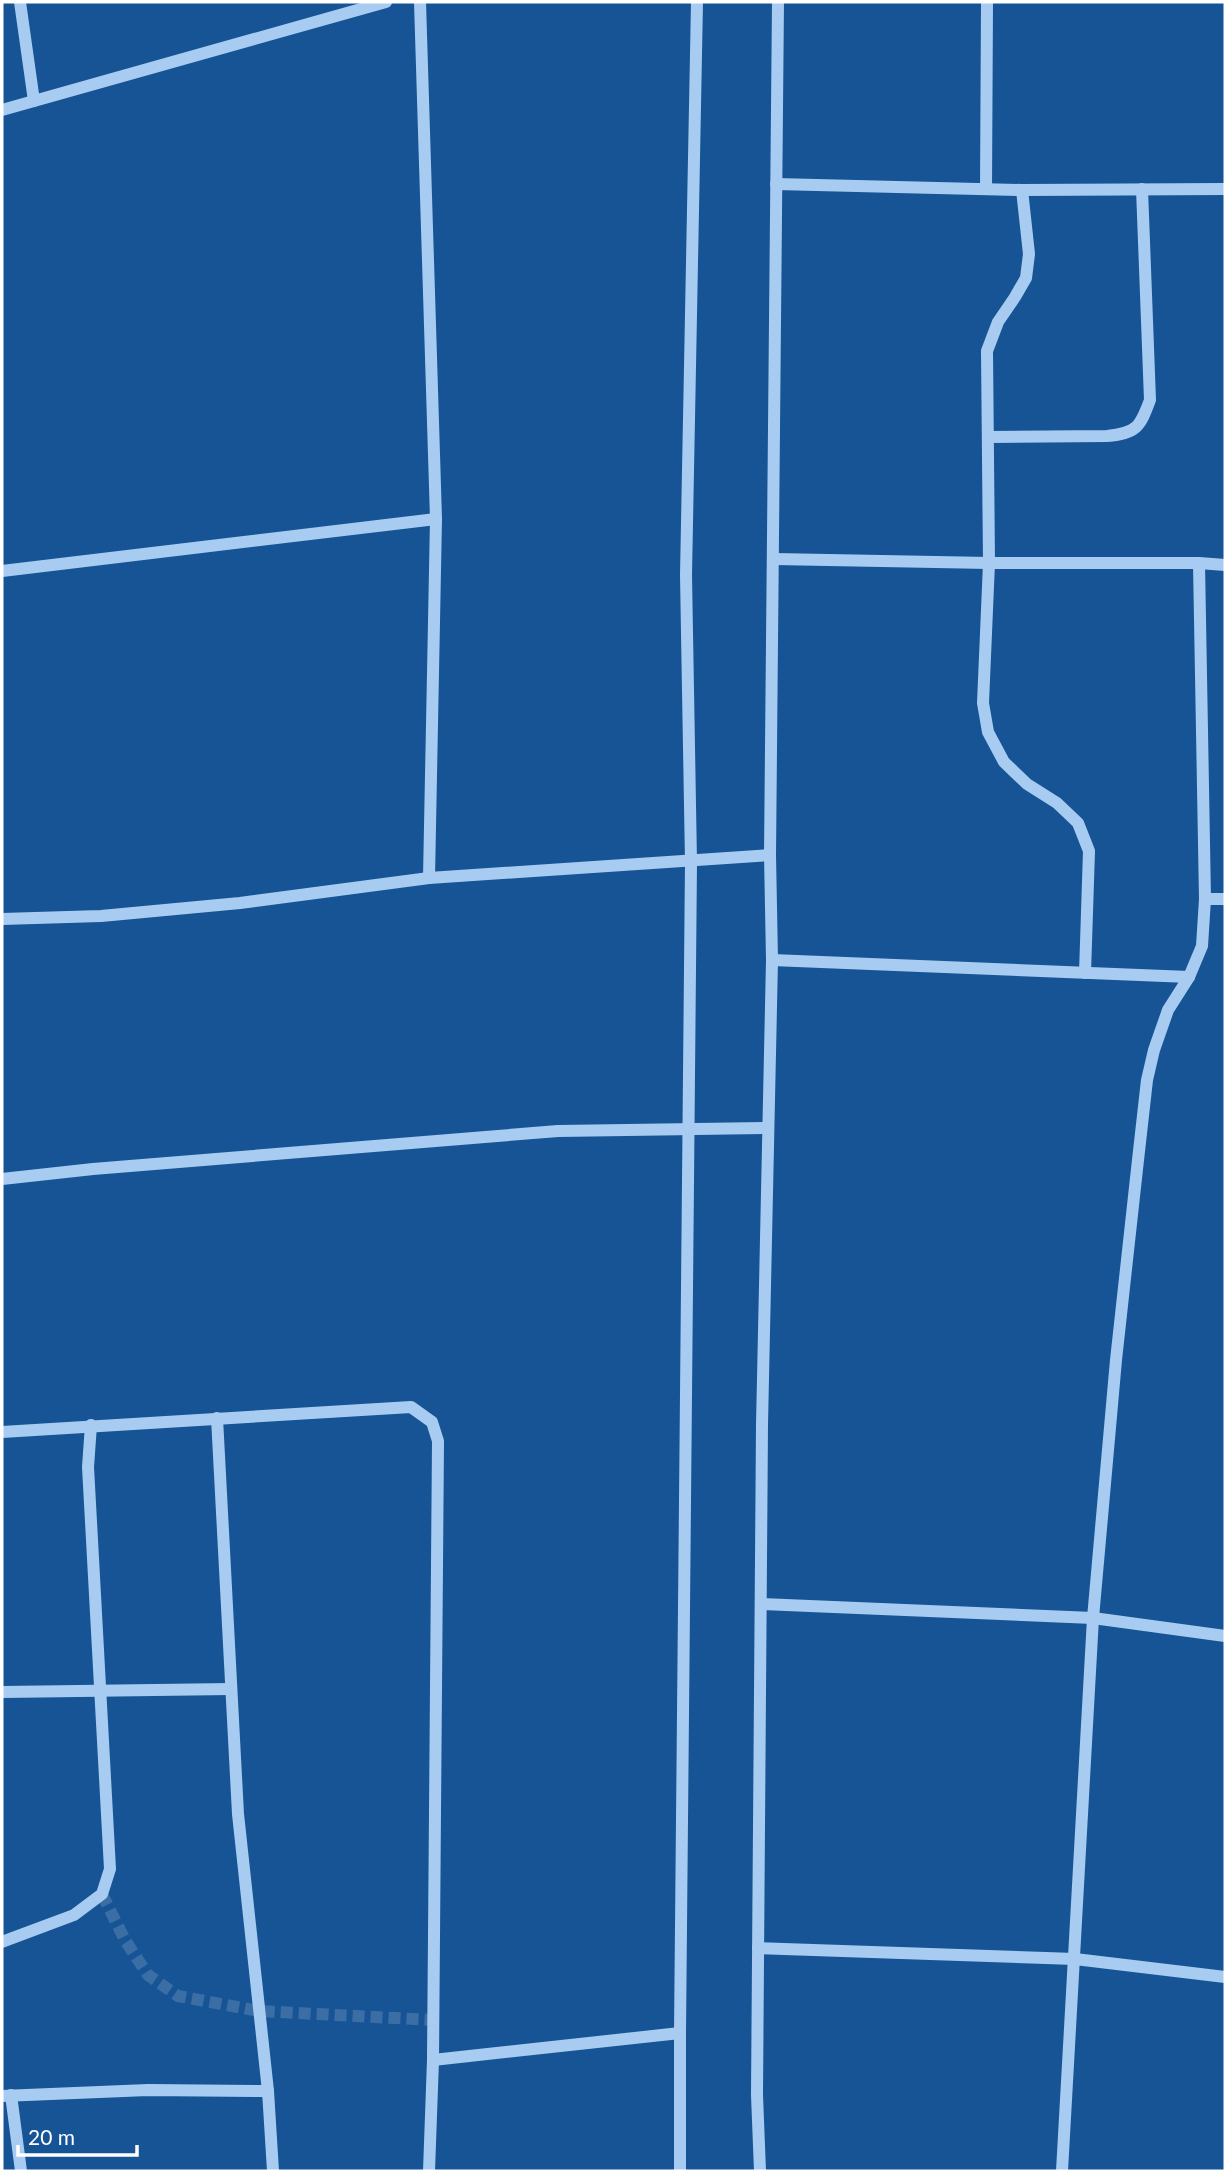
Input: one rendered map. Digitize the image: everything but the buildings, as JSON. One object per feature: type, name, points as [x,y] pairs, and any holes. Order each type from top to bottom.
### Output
[{"type":"street","points":[[20,2],[34,101]]},
{"type":"street","points":[[2,110],[386,2]]},
{"type":"street","points":[[420,2],[436,519],[429,878]]},
{"type":"street","points":[[680,2171],[691,862],[687,575],[697,2]]},
{"type":"street","points":[[760,2171],[757,2095],[762,1425],[772,960],[770,855],[778,2]]},
{"type":"street","points":[[986,189],[987,2]]},
{"type":"street","points":[[776,184],[1023,190],[1225,189]]},
{"type":"street","points":[[988,437],[1127,434],[1142,421],[1150,400],[1142,189]]},
{"type":"street","points":[[1023,190],[1029,254],[1026,278],[998,322],[987,351],[989,562],[983,703],[988,732],[1003,762],[1027,784],[1057,803],[1078,823],[1089,851],[1085,973]]},
{"type":"street","points":[[2,571],[436,519]]},
{"type":"street","points":[[774,559],[1225,565]]},
{"type":"street","points":[[1062,2171],[1093,1618],[1116,1360],[1147,1080],[1168,1010],[1189,977],[1202,946],[1205,899],[1199,563]]},
{"type":"street","points":[[2,919],[101,916],[228,904],[429,878],[770,855]]},
{"type":"street","points":[[1205,899],[1225,899]]},
{"type":"street","points":[[772,960],[1189,977]]},
{"type":"street","points":[[2,1179],[558,1130],[768,1128]]},
{"type":"street","points":[[2,1432],[411,1407],[432,1422],[439,1441],[433,2060],[429,2171]]},
{"type":"street","points":[[217,1418],[238,1814],[268,2091],[273,2171]]},
{"type":"street","points":[[2,1942],[74,1914],[102,1894],[110,1869],[88,1467],[90,1425]]},
{"type":"street","points":[[761,1604],[1093,1618],[1225,1636]]},
{"type":"street","points":[[2,1692],[231,1689]]},
{"type":"street","points":[[758,1948],[1075,1959],[1225,1977]]},
{"type":"street","points":[[433,2060],[680,2033]]},
{"type":"street","points":[[20,2171],[7,2096],[148,2090],[268,2091]]},
{"type":"tunnel","points":[[102,1894],[125,1940],[148,1975],[178,1996],[259,2011],[433,2020]]}]
